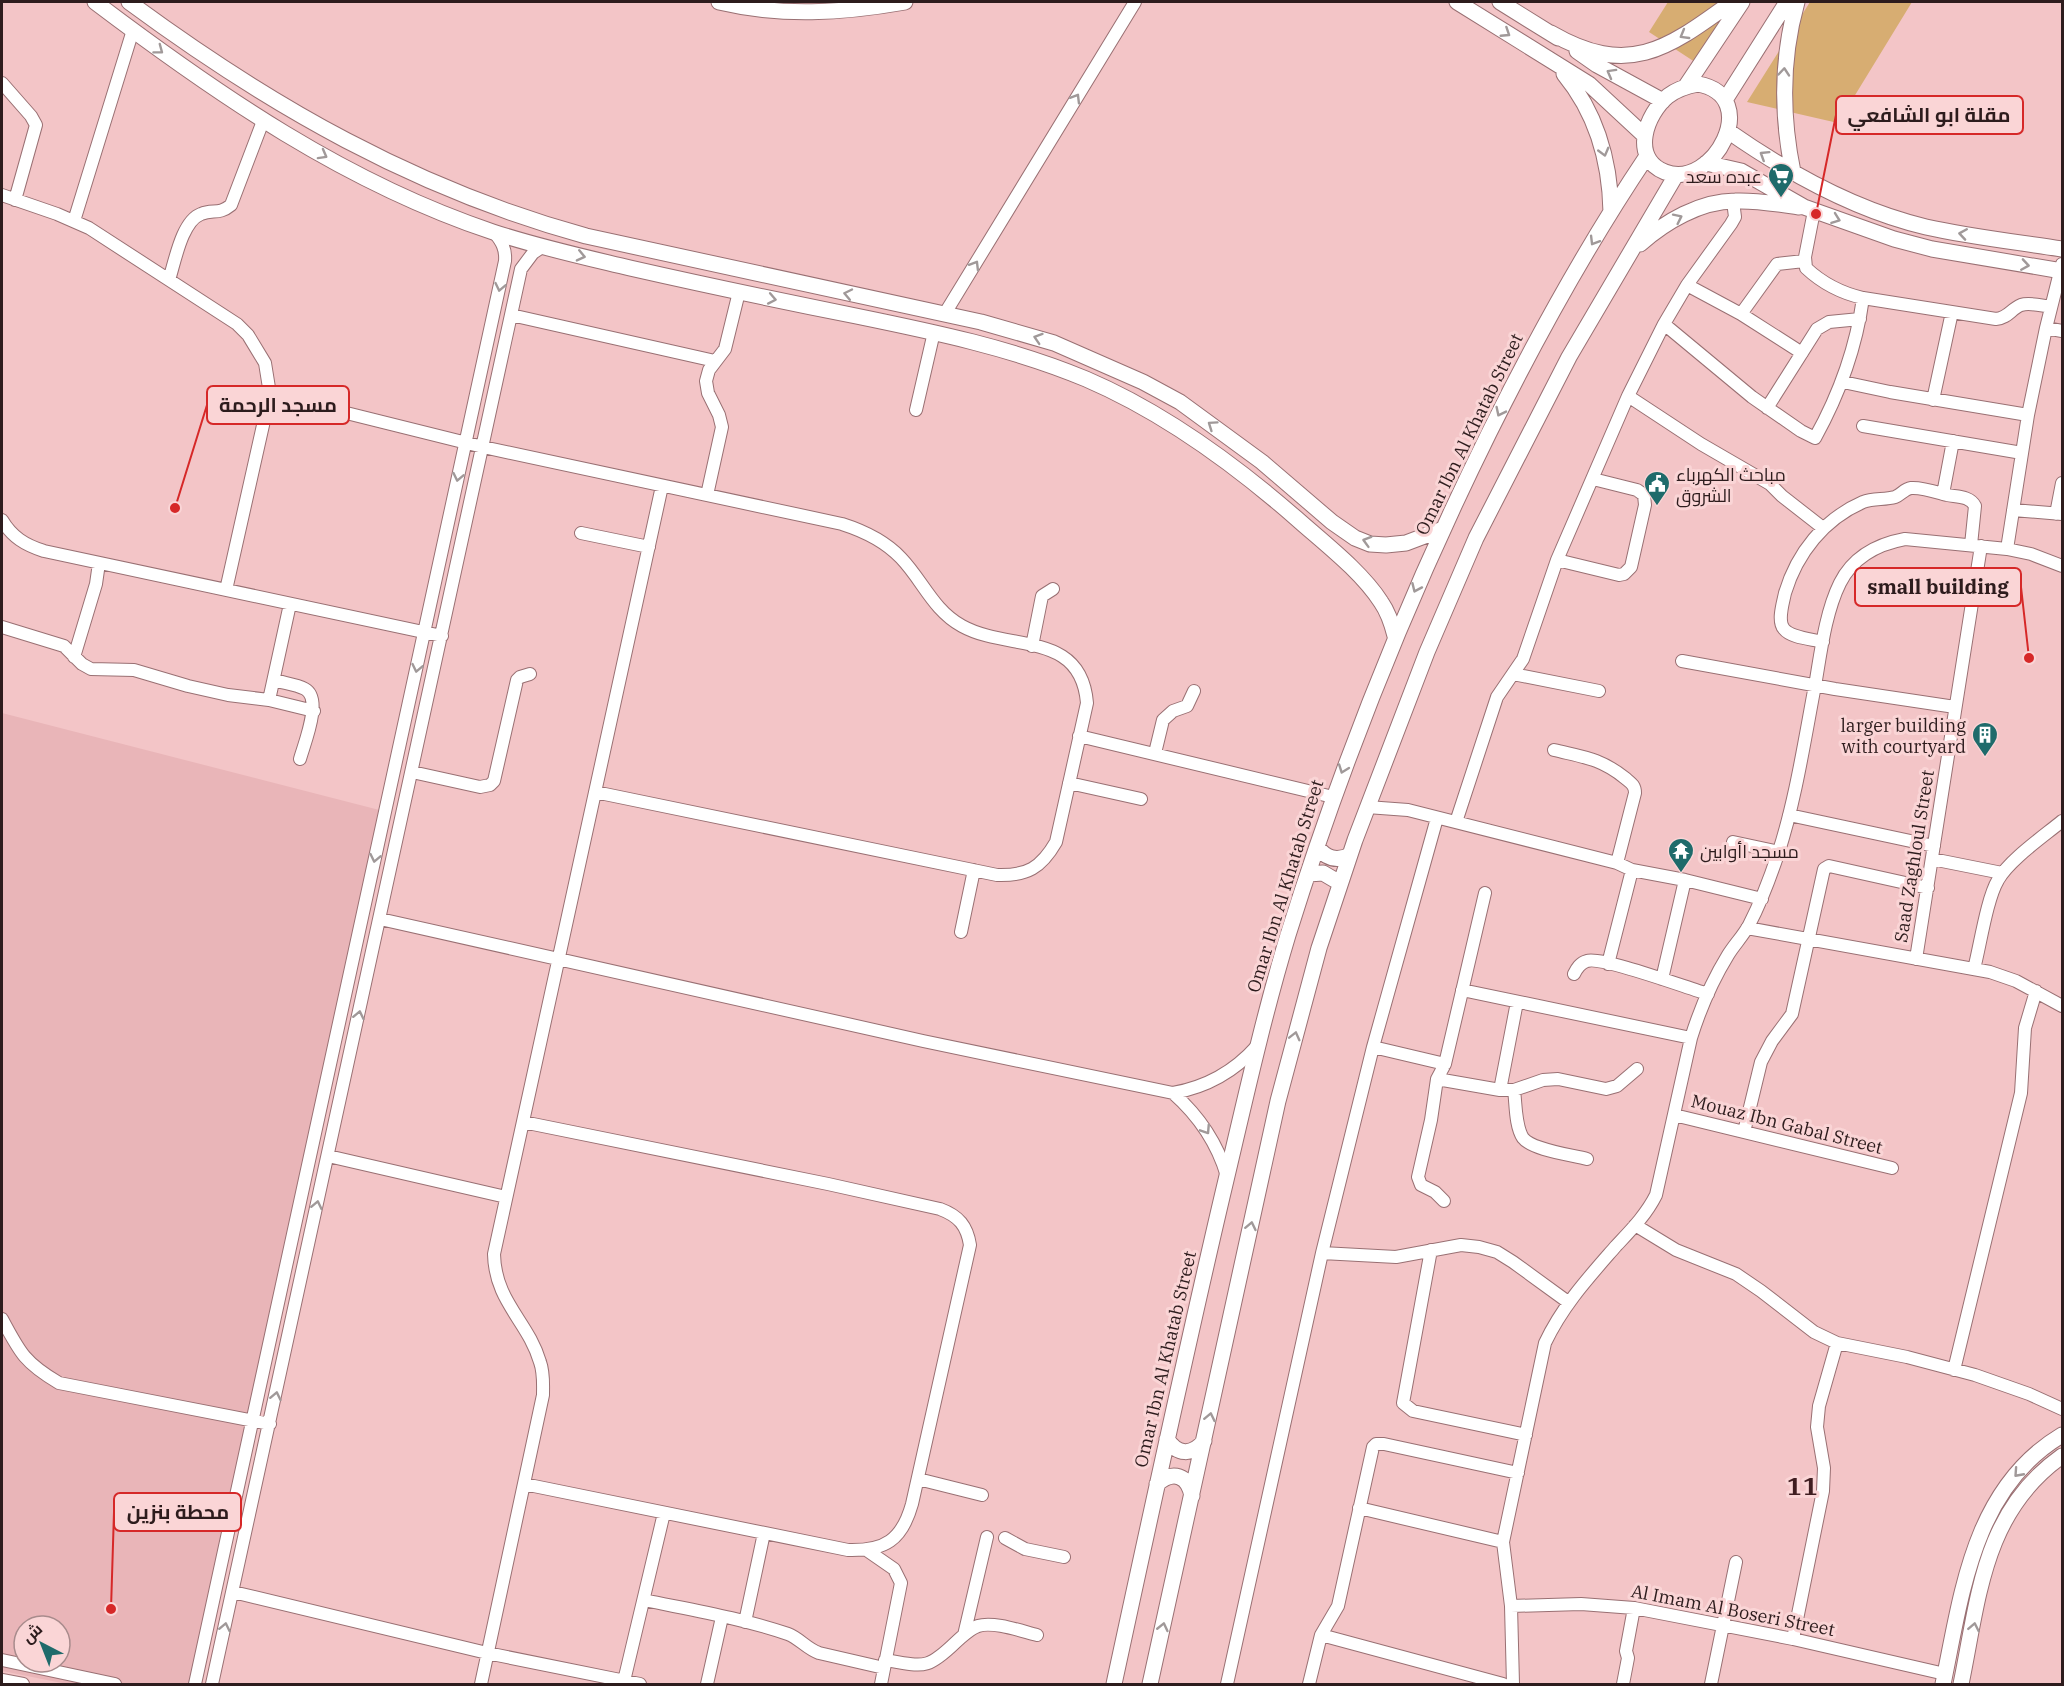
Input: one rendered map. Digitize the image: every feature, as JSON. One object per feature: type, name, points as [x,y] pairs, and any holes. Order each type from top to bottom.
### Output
[{"type":"street","points":[[95,2],[206,83],[263,121],[344,166],[425,206],[542,247],[739,292],[934,332],[1033,359],[1086,380],[1157,416],[1228,462],[1265,491],[1335,552],[1372,590],[1383,604],[1395,636]]},
{"type":"street","points":[[719,2],[756,9],[816,13],[866,9],[905,2]]},
{"type":"street","points":[[944,315],[1135,2]]},
{"type":"street","points":[[1457,2],[1589,84],[1645,136]]},
{"type":"street","points":[[1500,2],[1597,65],[1663,100]]},
{"type":"street","points":[[1551,33],[1582,49],[1600,54],[1627,56],[1654,50],[1680,38],[1732,2]]},
{"type":"street","points":[[1686,86],[1742,2]]},
{"type":"street","points":[[1725,100],[1786,2]]},
{"type":"street","points":[[1793,172],[1785,122],[1783,81],[1786,51],[1797,2]]},
{"type":"street","points":[[133,3],[239,79],[355,146],[430,182],[538,223],[585,236],[944,315],[1054,343],[1143,382],[1180,402],[1262,462],[1354,538],[1370,544],[1406,543],[1443,529]]},
{"type":"street","points":[[74,221],[133,30]]},
{"type":"street","points":[[1556,65],[1573,85],[1599,133],[1608,167],[1611,212]]},
{"type":"street","points":[[2,83],[36,125],[15,200]]},
{"type":"street","points":[[1698,84],[1709,86],[1725,100],[1730,113],[1728,131],[1720,148],[1706,163],[1692,171],[1676,174],[1662,171],[1650,162],[1644,146],[1645,136],[1648,123],[1663,100],[1686,86],[1698,84]]},
{"type":"street","points":[[169,280],[187,224],[195,216],[205,212],[224,211],[231,205],[263,121]]},
{"type":"street","points":[[1728,131],[1793,172],[1848,200],[1924,226],[2062,249]]},
{"type":"street","points":[[344,166],[353,161],[355,146]]},
{"type":"street","name":"Omar Ibn Al Khatab Street","points":[[1114,1684],[1167,1439],[1257,1046],[1333,797],[1395,636],[1443,529],[1539,336],[1611,212],[1647,156]]},
{"type":"street","points":[[375,182],[372,177],[375,165],[386,161]]},
{"type":"street","points":[[1706,163],[1741,171],[1809,209],[1874,233],[1922,247],[2062,268],[2046,328],[2028,415],[2007,549]]},
{"type":"street","points":[[1150,1684],[1278,1101],[1308,986],[1340,883],[1427,652],[1476,538],[1543,404],[1676,174]]},
{"type":"street","points":[[2,195],[74,221],[237,324],[258,348],[269,378],[270,394],[226,590]]},
{"type":"street","points":[[1631,252],[1652,233],[1699,208],[1733,201],[1809,209]]},
{"type":"street","points":[[1456,822],[1497,697],[1523,659],[1557,560],[1628,396],[1664,324],[1687,285],[1731,224],[1735,209],[1733,201]]},
{"type":"street","points":[[1809,209],[1804,261],[1806,268],[1828,285],[1845,293],[1863,298],[1996,319],[2006,317],[2026,304],[2051,307]]},
{"type":"street","points":[[195,1684],[505,261],[506,251],[494,232]]},
{"type":"street","points":[[213,1684],[520,269],[533,253],[542,247]]},
{"type":"street","points":[[682,279],[686,258]]},
{"type":"street","points":[[1741,314],[1777,264],[1804,261]]},
{"type":"street","points":[[1687,285],[1741,314],[1802,353]]},
{"type":"street","points":[[707,495],[722,427],[708,393],[706,381],[709,370],[725,349],[739,292]]},
{"type":"street","points":[[1664,324],[1767,408],[1815,438],[1843,382],[1853,351],[1863,298]]},
{"type":"street","points":[[1932,399],[1952,312]]},
{"type":"street","points":[[511,315],[716,361]]},
{"type":"street","points":[[1767,408],[1817,329],[1836,320],[1860,319]]},
{"type":"street","points":[[2046,328],[2062,331]]},
{"type":"street","points":[[916,410],[934,332]]},
{"type":"street","points":[[1086,380],[1094,360]]},
{"type":"street","points":[[1843,382],[2028,415]]},
{"type":"street","points":[[270,394],[483,447],[842,524],[860,530],[883,543],[902,559],[932,601],[952,620],[977,632],[1058,652],[1080,673],[1085,687],[1087,703],[1056,842],[1047,858],[1033,869],[1015,875],[997,875],[595,792]]},
{"type":"street","points":[[1628,396],[1701,444],[1770,484],[1823,528]]},
{"type":"street","points":[[1863,426],[2022,453]]},
{"type":"street","points":[[1823,642],[1791,634],[1785,631],[1781,624],[1784,598],[1793,570],[1810,543],[1839,515],[1864,501],[1892,498],[1910,488],[1943,494],[1953,441]]},
{"type":"street","points":[[1557,560],[1620,575],[1631,567],[1645,505],[1644,495],[1637,490],[1593,479]]},
{"type":"street","points":[[2013,510],[2059,514],[2062,483]]},
{"type":"street","points":[[481,1684],[543,1395],[544,1379],[535,1347],[498,1284],[494,1269],[494,1254],[662,486]]},
{"type":"street","name":"Saad Zaghloul Street","points":[[1916,959],[1955,707],[1976,545],[1974,502],[1943,494]]},
{"type":"street","points":[[2,520],[14,536],[28,546],[44,551],[442,636]]},
{"type":"street","points":[[580,533],[649,547]]},
{"type":"street","points":[[1513,1684],[1511,1606],[1503,1542],[1545,1343],[1568,1302],[1650,1208],[1656,1195],[1690,1038],[1708,994],[1762,899],[1779,852],[1789,815],[1823,642],[1834,597],[1841,582],[1850,568],[1875,548],[1905,539],[2007,549],[2031,554],[2062,566]]},
{"type":"street","points":[[74,657],[96,584],[99,563]]},
{"type":"street","points":[[1032,646],[1042,596],[1053,589]]},
{"type":"street","points":[[270,700],[290,604]]},
{"type":"street","points":[[2,627],[64,646],[74,657],[91,669],[134,670],[188,686],[270,700],[314,711]]},
{"type":"street","points":[[1682,661],[1815,686],[1955,707]]},
{"type":"street","points":[[412,772],[480,787],[490,785],[494,781],[517,680],[530,674]]},
{"type":"street","points":[[1514,674],[1599,691]]},
{"type":"street","points":[[274,680],[308,691],[313,699],[314,711],[300,759]]},
{"type":"street","points":[[1155,753],[1163,720],[1173,711],[1187,706],[1194,691]]},
{"type":"street","points":[[1079,736],[1333,797]]},
{"type":"street","points":[[1554,750],[1603,763],[1633,785],[1635,793],[1617,862]]},
{"type":"street","points":[[1069,783],[1141,799]]},
{"type":"street","points":[[1367,807],[1408,810],[1617,862],[1632,870],[1762,899]]},
{"type":"street","points":[[1789,815],[1933,852],[2002,873]]},
{"type":"street","points":[[1227,1684],[1322,1253],[1373,1047],[1437,818]]},
{"type":"street","points":[[1974,969],[1992,892],[2002,873],[2062,821]]},
{"type":"street","points":[[1732,842],[1779,852]]},
{"type":"street","points":[[1317,847],[1324,855],[1334,858],[1342,859],[1350,855]]},
{"type":"street","points":[[1744,1132],[1761,1062],[1772,1041],[1792,1014],[1823,870],[1827,866],[1928,888]]},
{"type":"street","points":[[961,932],[974,870]]},
{"type":"street","points":[[1608,964],[1632,870]]},
{"type":"street","points":[[1308,874],[1323,873],[1340,883]]},
{"type":"street","points":[[1662,979],[1685,880]]},
{"type":"street","points":[[1444,1201],[1435,1192],[1421,1185],[1418,1177],[1431,1120],[1437,1079],[1445,1064],[1485,893]]},
{"type":"street","points":[[380,919],[923,1041],[1173,1093],[1197,1087],[1220,1077],[1240,1064],[1257,1046]]},
{"type":"street","points":[[1747,928],[2002,975],[2062,1006]]},
{"type":"street","points":[[1574,974],[1577,968],[1593,960],[1708,994]]},
{"type":"street","points":[[1462,990],[1690,1038]]},
{"type":"street","points":[[1954,1370],[2021,1093],[2025,1028],[2036,991]]},
{"type":"street","points":[[1500,1090],[1517,1002]]},
{"type":"street","points":[[1373,1047],[1445,1064]]},
{"type":"street","points":[[1437,1079],[1500,1090],[1514,1090],[1550,1078],[1606,1089],[1622,1083],[1638,1069]]},
{"type":"street","points":[[1514,1090],[1518,1124],[1523,1137],[1534,1146],[1587,1159]]},
{"type":"street","points":[[1173,1093],[1204,1126],[1219,1152],[1227,1176]]},
{"type":"street","name":"Mouaz Ibn Gabal Street","points":[[1674,1115],[1892,1168]]},
{"type":"street","points":[[523,1122],[940,1209],[952,1214],[962,1222],[968,1233],[970,1245],[907,1521],[898,1535],[884,1545],[868,1551],[848,1550],[524,1484]]},
{"type":"street","points":[[328,1156],[506,1197]]},
{"type":"street","points":[[1635,1226],[1677,1250],[1736,1274],[1814,1332],[1837,1343],[1906,1357],[1954,1370],[2029,1394],[2062,1409]]},
{"type":"street","points":[[1322,1253],[1396,1257],[1461,1245],[1479,1247],[1497,1252],[1568,1302]]},
{"type":"street","points":[[1431,1250],[1403,1403],[1408,1410],[1526,1435]]},
{"type":"street","points":[[2,1319],[21,1353],[38,1371],[59,1383],[270,1424]]},
{"type":"street","points":[[1793,1639],[1823,1491],[1824,1468],[1817,1426],[1819,1406],[1837,1343]]},
{"type":"street","points":[[1944,1679],[1966,1575],[1976,1540],[1990,1511],[2031,1459],[2062,1435]]},
{"type":"street","points":[[1167,1439],[1172,1447],[1180,1452],[1190,1452],[1204,1441]]},
{"type":"street","points":[[1309,1684],[1321,1635],[1338,1606],[1373,1447],[1380,1443],[1518,1473]]},
{"type":"street","points":[[1961,1684],[1983,1578],[1998,1533],[2013,1504],[2030,1484],[2062,1456]]},
{"type":"street","points":[[1157,1484],[1164,1477],[1174,1475],[1184,1479],[1190,1486],[1192,1496]]},
{"type":"street","points":[[918,1479],[982,1495]]},
{"type":"street","points":[[1359,1508],[1503,1542]]},
{"type":"street","points":[[624,1681],[664,1513]]},
{"type":"street","points":[[745,1622],[764,1533]]},
{"type":"street","points":[[964,1635],[987,1537]]},
{"type":"street","points":[[1005,1538],[1025,1550],[1064,1557]]},
{"type":"street","points":[[868,1551],[894,1569],[901,1583],[881,1684]]},
{"type":"street","points":[[1711,1684],[1736,1562]]},
{"type":"street","points":[[1966,1575],[1983,1578]]},
{"type":"street","points":[[233,1592],[488,1653],[640,1684]]},
{"type":"street","points":[[644,1600],[745,1622],[791,1635],[812,1651],[819,1653],[885,1664],[930,1664],[938,1660],[964,1635],[979,1625],[988,1624],[1037,1635]]},
{"type":"street","name":"Al Imam Al Boseri Street","points":[[1511,1606],[1619,1605],[1793,1639],[1944,1679]]},
{"type":"street","points":[[1623,1684],[1634,1608]]},
{"type":"street","points":[[707,1684],[722,1617]]},
{"type":"street","points":[[1321,1635],[1503,1684]]},
{"type":"street","points":[[2,1660],[115,1684]]},
{"type":"street","points":[[2,1680],[23,1684]]},
{"type":"shaded area","points":[[1668,2],[1740,2],[1701,66],[1649,32]]},
{"type":"shaded area","points":[[1810,2],[1912,2],[1838,123],[1747,102]]},
{"type":"shaded area","points":[[2,713],[391,813],[200,1684],[67,1684],[17,1674],[72,1674],[72,1614],[12,1614],[12,1673],[2,1671]]},
{"type":"place","name":"عبده سعد","points":[[1781,199]]},
{"type":"place","name":"مقلة ابو الشافعي","points":[[1816,214]]},
{"type":"place","name":"مباحث الكهرباء الشروق","points":[[1657,507]]},
{"type":"place","name":"مسجد الرحمة","points":[[175,508]]},
{"type":"place","name":"small building","points":[[2029,658]]},
{"type":"place","name":"larger building with courtyard","points":[[1985,758]]},
{"type":"place","name":"مسجد اأوابين","points":[[1681,874]]},
{"type":"place","name":"محطة بنزين","points":[[111,1609]]},
{"type":"district","name":"11","points":[[1803,1486]]}]
